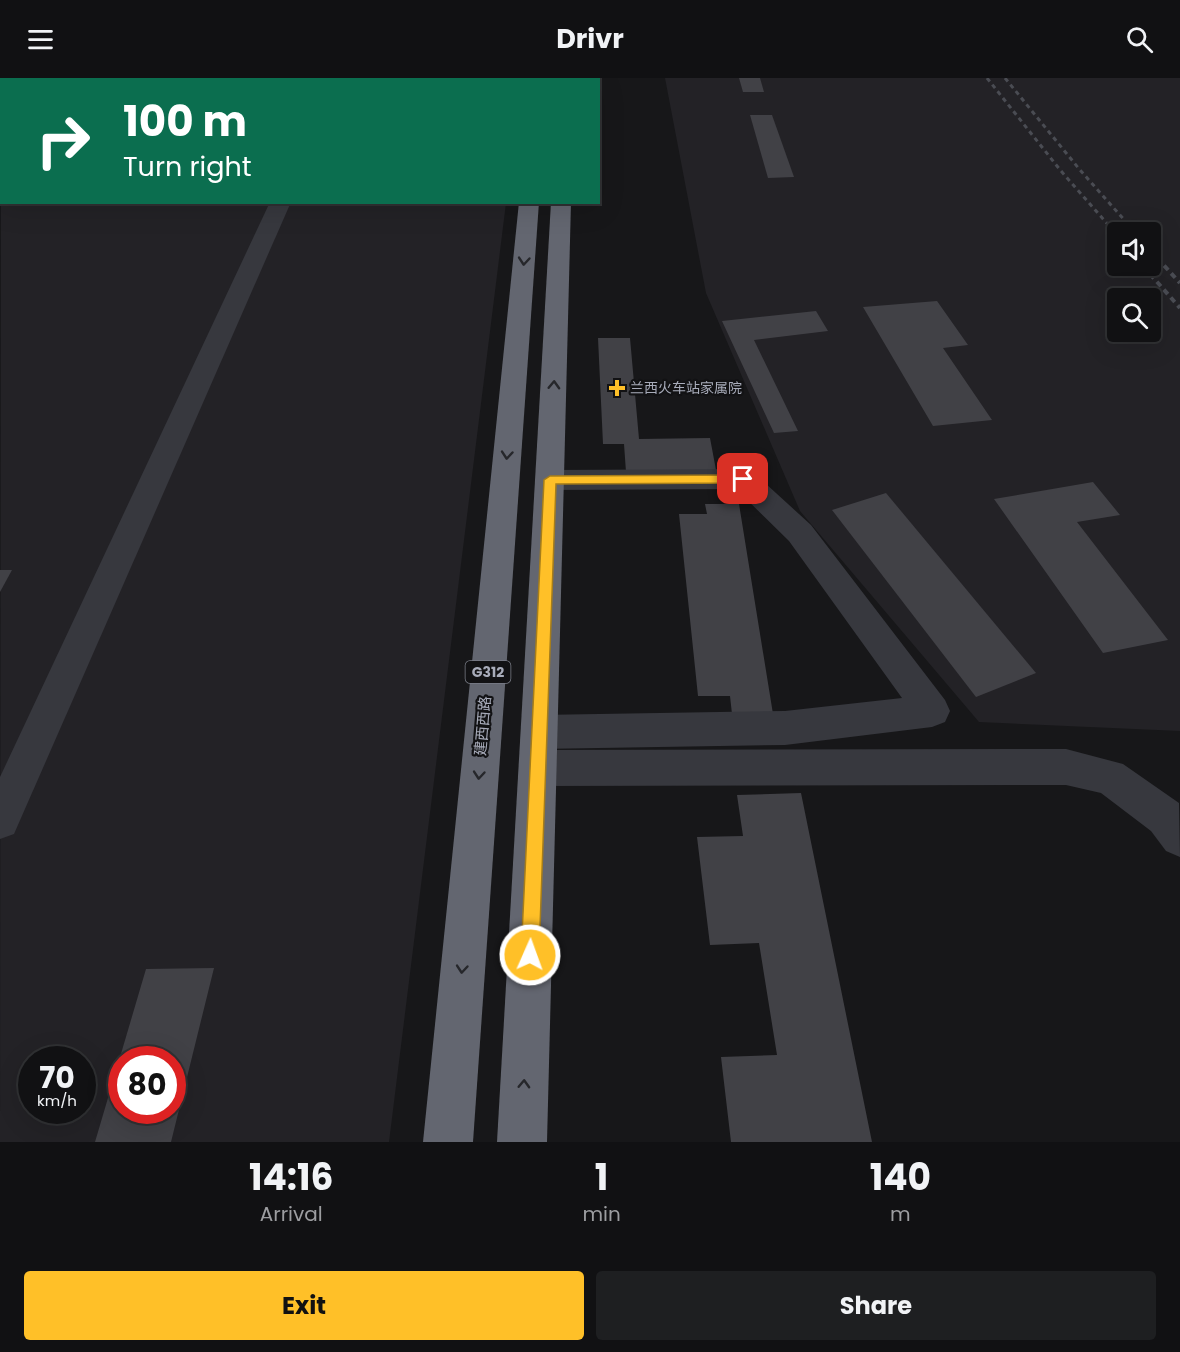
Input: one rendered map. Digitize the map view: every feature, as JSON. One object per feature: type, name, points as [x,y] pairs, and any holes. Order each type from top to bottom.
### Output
[{"type":"highway","name":"建西西路","points":[[448,1142],[529,204]]},
{"type":"highway","points":[[522,1142],[561,204]]},
{"type":"lane","points":[[0,820],[280,204]]},
{"type":"lane","points":[[538,750],[785,728],[932,711],[800,533],[743,479],[550,480]]},
{"type":"lane","points":[[538,750],[1066,767],[1110,777],[1165,817],[1180,837]]},
{"type":"shaded area","points":[[665,78],[1180,78],[1180,731],[979,722],[800,511],[706,293]]},
{"type":"shaded area","points":[[1,204],[506,204],[389,1142],[0,1142]]},
{"type":"building","points":[[739,78],[760,78],[764,92],[743,92]]},
{"type":"building","points":[[750,115],[772,115],[794,177],[768,178]]},
{"type":"building","points":[[937,301],[968,345],[943,348],[992,420],[933,426],[863,307]]},
{"type":"building","points":[[816,311],[828,331],[754,340],[798,431],[774,433],[722,321]]},
{"type":"building","name":"兰西火车站家属院","points":[[598,338],[630,338],[639,439],[710,438],[716,470],[626,472],[624,444],[603,444]]},
{"type":"building","points":[[1093,482],[1120,515],[1077,522],[1168,640],[1103,653],[994,499]]},
{"type":"building","points":[[886,493],[1036,673],[976,697],[832,510]]},
{"type":"building","points":[[705,504],[739,504],[773,714],[732,714],[730,696],[698,696],[679,514],[707,514]]},
{"type":"building","points":[[0,570],[12,570],[0,592]]},
{"type":"building","points":[[801,793],[872,1142],[731,1142],[721,1057],[777,1055],[759,943],[710,945],[697,837],[743,836],[737,795]]},
{"type":"building","points":[[214,968],[186,1081],[186,1046],[123,1046],[146,969]]},
{"type":"building","points":[[108,1098],[108,1124],[175,1124],[171,1142],[95,1142]]},
{"type":"railway","points":[[987,78],[1061,171],[1107,223]]},
{"type":"railway","points":[[1005,78],[1080,170],[1126,222]]},
{"type":"railway","points":[[1161,262],[1180,283]]},
{"type":"railway","points":[[1152,276],[1180,308]]},
{"type":"place","name":"兰西火车站家属院","points":[[617,388]]},
{"type":"route","points":[[530,955],[550,480],[743,479]]}]
